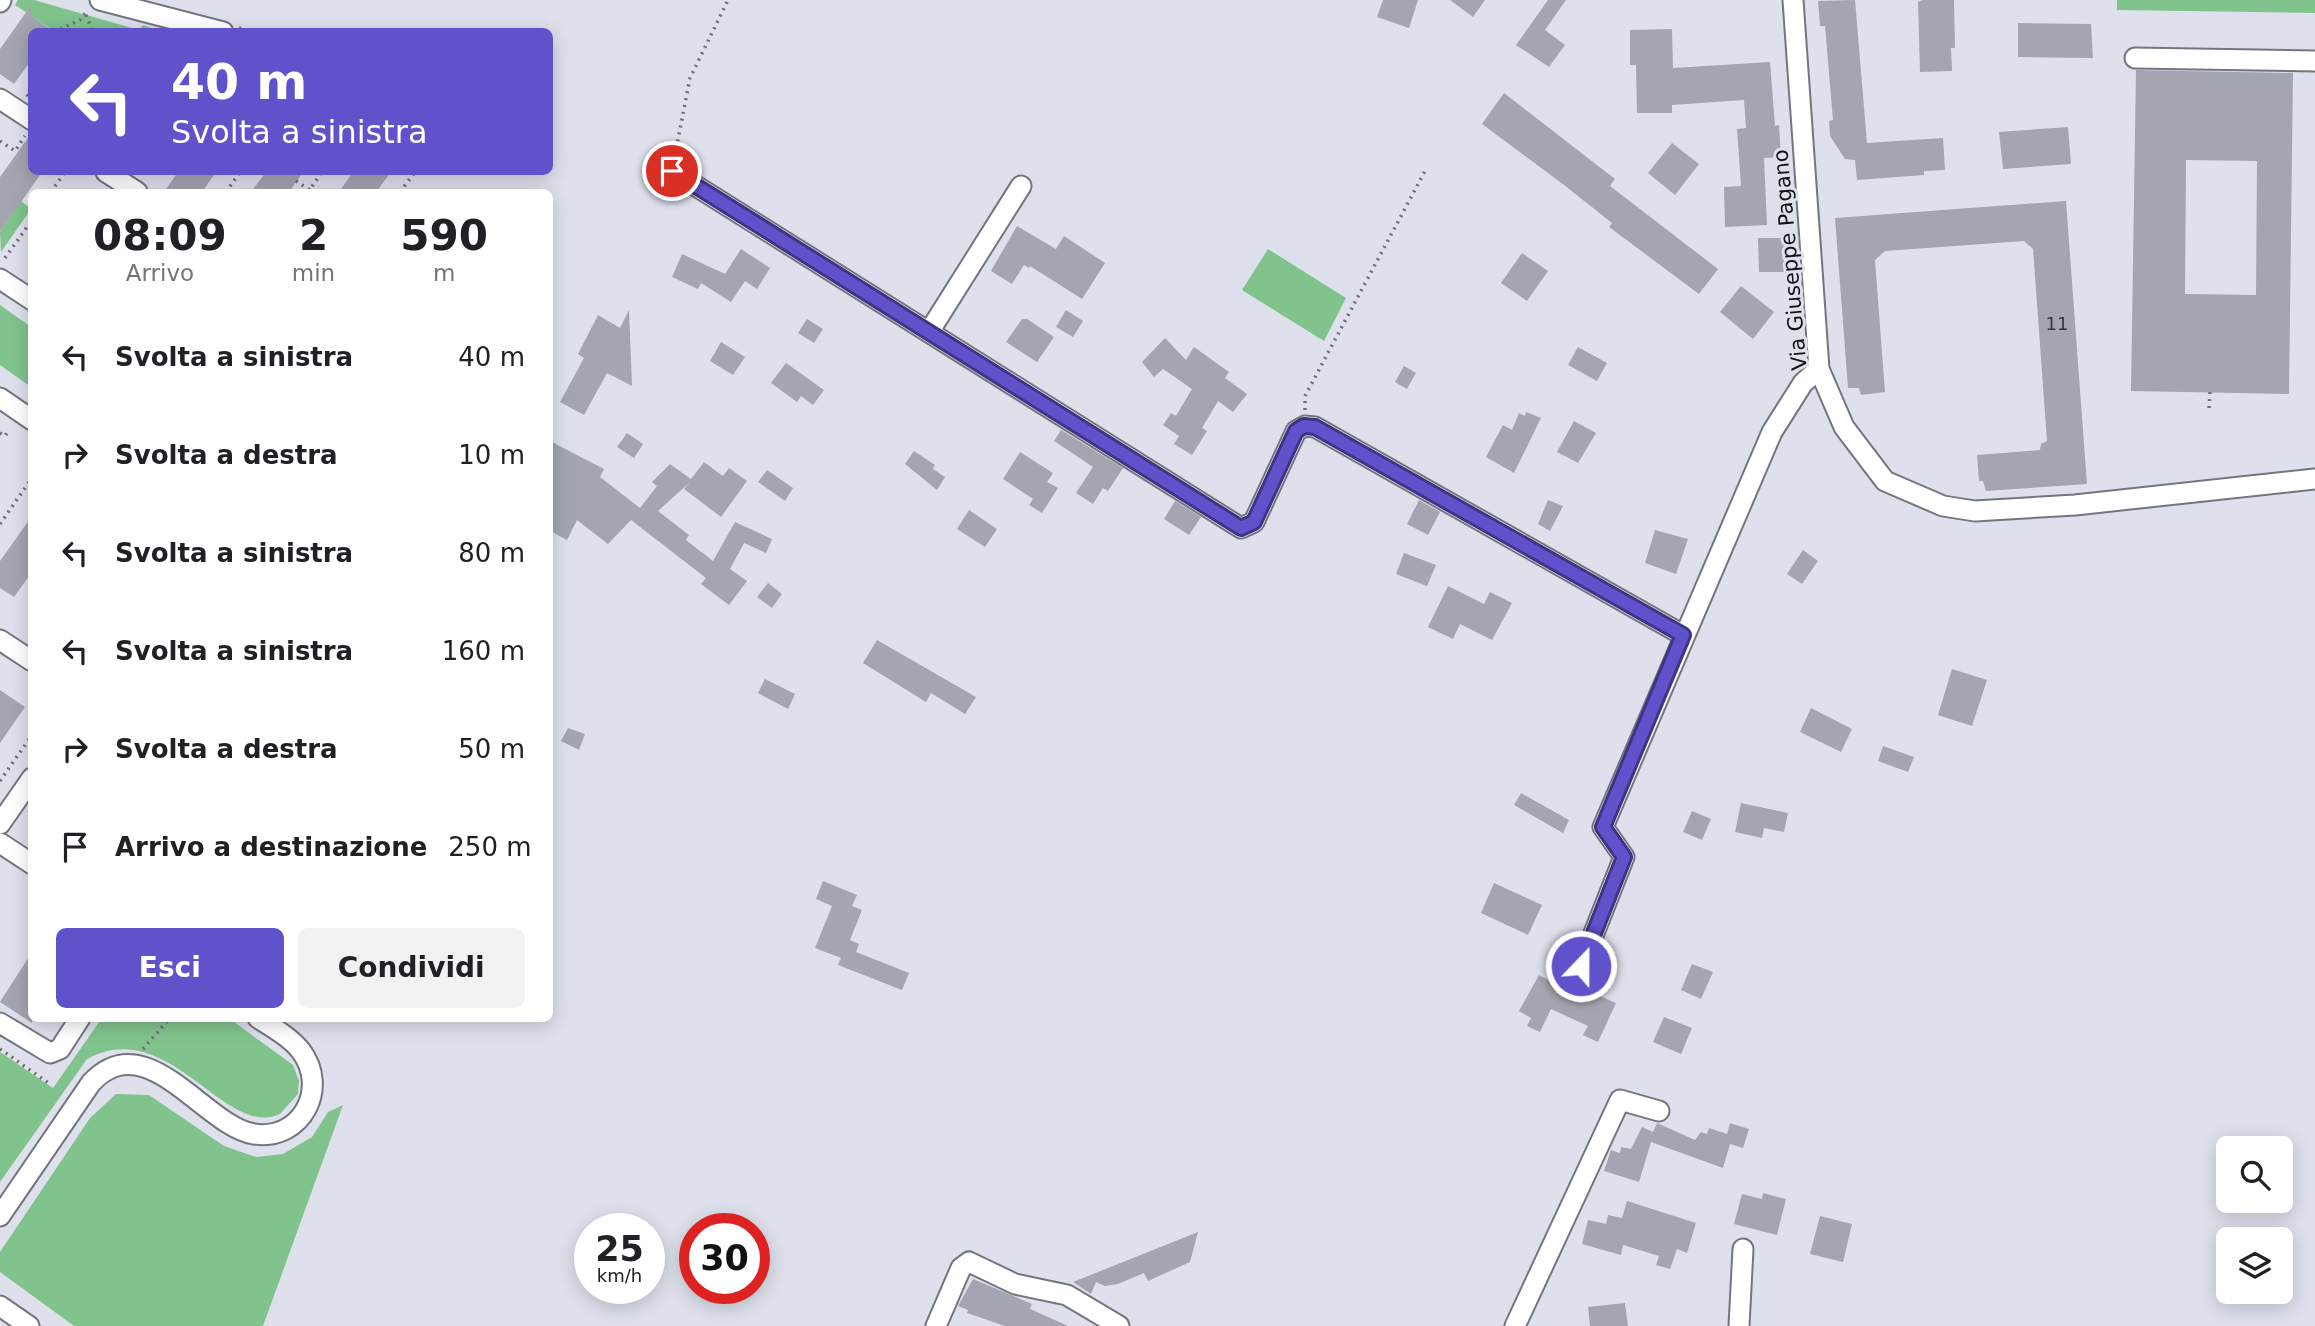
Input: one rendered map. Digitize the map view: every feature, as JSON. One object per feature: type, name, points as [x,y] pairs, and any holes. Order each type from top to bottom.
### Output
[{"type":"street","name":"Via Giuseppe Pagano","points":[[1793,0],[1819,369],[1844,427],[1885,481],[1943,506],[1975,511],[2076,505],[2315,479]]},
{"type":"street","points":[[94,1],[206,28]]},
{"type":"street","points":[[2135,58],[2315,61]]},
{"type":"street","points":[[0,99],[28,124]]},
{"type":"street","points":[[672,171],[1241,528],[1254,522],[1289,440],[1304,426],[1315,427],[1683,635]]},
{"type":"street","points":[[110,175],[132,189]]},
{"type":"street","points":[[929,332],[1020,186]]},
{"type":"street","points":[[0,279],[28,297]]},
{"type":"street","points":[[1581,966],[1624,857],[1603,827],[1772,432],[1803,383],[1819,369]]},
{"type":"street","points":[[0,398],[28,416]]},
{"type":"street","points":[[0,640],[28,658]]},
{"type":"street","points":[[0,824],[28,784]]},
{"type":"street","points":[[0,843],[28,861]]},
{"type":"street","points":[[0,1023],[36,1048],[50,1053],[60,1049],[77,1022]]},
{"type":"street","points":[[0,1216],[91,1083],[101,1072],[110,1069],[129,1066],[155,1071],[245,1132],[266,1134],[293,1124],[310,1104],[314,1078],[309,1064],[294,1042],[264,1022]]},
{"type":"street","points":[[1515,1326],[1620,1100],[1659,1111]]},
{"type":"street","points":[[1739,1326],[1743,1249]]},
{"type":"street","points":[[936,1326],[961,1268],[969,1262],[1015,1284],[1067,1295],[1119,1326]]},
{"type":"street","points":[[0,1306],[29,1326]]},
{"type":"path","points":[[672,171],[690,78],[728,0]]},
{"type":"path","points":[[62,28],[86,15],[94,1]]},
{"type":"path","points":[[86,15],[91,28]]},
{"type":"path","points":[[0,141],[15,151],[28,129]]},
{"type":"path","points":[[1304,426],[1305,396],[1426,171]]},
{"type":"path","points":[[296,181],[306,189]]},
{"type":"path","points":[[5,258],[28,226]]},
{"type":"path","points":[[2210,392],[2210,408]]},
{"type":"path","points":[[0,433],[5,436],[8,431]]},
{"type":"path","points":[[0,524],[28,484]]},
{"type":"path","points":[[0,781],[28,741]]},
{"type":"path","points":[[141,1052],[167,1022]]},
{"type":"path","points":[[0,1049],[50,1084]]},
{"type":"green space","points":[[18,0],[34,0],[132,28],[50,28],[15,5]]},
{"type":"green space","points":[[2117,0],[2315,0],[2315,13],[2117,10]]},
{"type":"green space","points":[[21,201],[28,207],[28,213],[1,252],[0,232]]},
{"type":"green space","points":[[1268,249],[1346,298],[1324,341],[1242,290]]},
{"type":"green space","points":[[0,305],[28,325],[28,385],[0,365]]},
{"type":"green space","points":[[99,1022],[234,1022],[293,1065],[299,1081],[298,1094],[280,1114],[259,1117],[238,1110],[170,1063],[144,1052],[117,1050],[87,1059],[0,1182],[0,1052],[53,1088]]},
{"type":"green space","points":[[116,1094],[149,1095],[224,1146],[256,1157],[283,1154],[312,1137],[328,1112],[343,1105],[263,1326],[74,1326],[0,1272],[0,1252],[90,1118]]},
{"type":"building","points":[[1383,0],[1418,0],[1409,28],[1377,17]]},
{"type":"building","points":[[1450,0],[1485,0],[1473,17]]},
{"type":"building","points":[[1548,0],[1566,0],[1545,30],[1565,45],[1549,67],[1516,45]]},
{"type":"building","points":[[1855,0],[1867,143],[1943,138],[1945,170],[1924,171],[1924,175],[1857,180],[1855,160],[1845,159],[1830,136],[1829,121],[1833,120],[1825,26],[1820,26],[1818,1]]},
{"type":"building","points":[[1954,0],[1955,48],[1951,48],[1952,71],[1920,72],[1918,2]]},
{"type":"building","points":[[32,4],[32,16],[48,28],[28,28],[28,65],[14,84],[0,74],[0,49]]},
{"type":"building","points":[[2018,23],[2091,24],[2093,58],[2018,57]]},
{"type":"building","points":[[1672,29],[1673,68],[1770,62],[1775,126],[1779,125],[1781,157],[1764,158],[1767,225],[1725,227],[1724,187],[1741,186],[1737,129],[1746,128],[1744,100],[1672,105],[1672,113],[1637,113],[1636,65],[1630,65],[1630,30]]},
{"type":"building","points":[[2136,70],[2293,73],[2289,394],[2131,391]],"holes":[[[2186,160],[2257,161],[2256,295],[2185,294]]]},
{"type":"building","points":[[1504,93],[1615,179],[1610,186],[1718,269],[1699,294],[1609,227],[1612,223],[1482,124]]},
{"type":"building","points":[[2068,127],[2071,164],[2003,169],[1999,132]]},
{"type":"building","points":[[28,138],[28,175],[40,175],[0,232],[0,177]]},
{"type":"building","points":[[1672,143],[1699,164],[1675,195],[1648,173]]},
{"type":"building","points":[[176,175],[214,175],[204,189],[166,189]]},
{"type":"building","points":[[264,175],[301,175],[291,189],[253,189]]},
{"type":"building","points":[[351,175],[389,175],[378,189],[341,189]]},
{"type":"building","points":[[2066,201],[2087,484],[1986,491],[1983,481],[1979,481],[1977,455],[2040,450],[2041,444],[2047,441],[2033,249],[2024,241],[1885,251],[1875,260],[1885,392],[1861,395],[1859,388],[1848,388],[1835,218]]},
{"type":"building","points":[[1017,226],[1056,249],[1064,236],[1105,263],[1082,299],[1030,266],[1029,268],[1024,265],[1012,284],[991,271]]},
{"type":"building","points":[[1758,238],[1784,238],[1785,272],[1759,272]]},
{"type":"building","points":[[741,249],[770,268],[757,289],[745,281],[731,302],[701,283],[698,289],[672,277],[682,254],[725,274]]},
{"type":"building","points":[[1522,253],[1548,271],[1527,301],[1501,283]]},
{"type":"building","points":[[1741,286],[1774,312],[1753,339],[1720,312]]},
{"type":"building","points":[[629,310],[632,386],[607,373],[584,415],[560,402],[584,358],[578,354],[598,315],[620,328]]},
{"type":"building","points":[[1066,310],[1083,321],[1073,337],[1056,327]]},
{"type":"building","points":[[807,319],[823,329],[814,343],[798,333]]},
{"type":"building","points":[[1022,319],[1027,319],[1054,337],[1037,362],[1006,342]]},
{"type":"building","points":[[1165,338],[1186,360],[1194,347],[1229,372],[1225,378],[1247,394],[1233,412],[1218,401],[1202,428],[1207,431],[1192,455],[1174,444],[1179,436],[1163,425],[1171,413],[1176,416],[1192,389],[1163,369],[1154,377],[1142,362]]},
{"type":"building","points":[[721,342],[745,357],[733,375],[710,361]]},
{"type":"building","points":[[1578,347],[1607,363],[1597,381],[1568,365]]},
{"type":"building","points":[[786,363],[824,390],[813,405],[801,396],[797,402],[771,383]]},
{"type":"building","points":[[1404,366],[1416,373],[1407,389],[1395,382]]},
{"type":"building","points":[[1526,412],[1541,418],[1514,473],[1486,457],[1503,425],[1512,430],[1519,413],[1525,416]]},
{"type":"building","points":[[1574,421],[1596,433],[1578,463],[1557,452]]},
{"type":"building","points":[[1061,430],[1123,468],[1108,491],[1103,488],[1093,504],[1076,493],[1093,467],[1054,441]]},
{"type":"building","points":[[627,433],[643,444],[634,458],[617,447]]},
{"type":"building","points":[[553,443],[604,469],[600,477],[640,508],[657,486],[652,482],[670,464],[691,479],[704,462],[723,476],[729,468],[747,481],[721,517],[684,489],[690,482],[658,511],[689,535],[686,540],[713,561],[735,522],[772,539],[766,553],[744,543],[730,569],[747,581],[729,605],[701,584],[706,578],[631,520],[608,544],[577,520],[567,540],[553,533]]},
{"type":"building","points":[[914,451],[935,465],[928,477],[933,469],[945,477],[937,490],[905,464]]},
{"type":"building","points":[[1020,452],[1053,473],[1047,482],[1058,488],[1042,513],[1029,505],[1033,499],[1003,479]]},
{"type":"building","points":[[767,470],[793,488],[785,501],[758,482]]},
{"type":"building","points":[[1419,500],[1440,512],[1428,535],[1407,524]]},
{"type":"building","points":[[1548,500],[1563,506],[1550,531],[1538,524]]},
{"type":"building","points":[[1175,501],[1201,517],[1189,535],[1164,519]]},
{"type":"building","points":[[969,510],[997,529],[985,547],[957,529]]},
{"type":"building","points":[[28,522],[28,578],[14,597],[0,588],[0,561]]},
{"type":"building","points":[[1655,530],[1688,539],[1676,574],[1645,563]]},
{"type":"building","points":[[1803,550],[1818,561],[1802,584],[1787,574]]},
{"type":"building","points":[[1404,553],[1436,565],[1427,586],[1396,574]]},
{"type":"building","points":[[768,583],[782,594],[772,608],[757,597]]},
{"type":"building","points":[[1448,586],[1484,604],[1490,592],[1512,603],[1492,640],[1460,624],[1453,639],[1428,627]]},
{"type":"building","points":[[877,640],[976,697],[965,714],[931,693],[926,702],[863,663]]},
{"type":"building","points":[[1952,669],[1987,680],[1972,726],[1938,715]]},
{"type":"building","points":[[765,679],[795,694],[788,709],[758,693]]},
{"type":"building","points":[[0,690],[25,707],[0,743]]},
{"type":"building","points":[[1811,708],[1852,729],[1841,752],[1800,732]]},
{"type":"building","points":[[568,728],[585,734],[579,750],[561,741]]},
{"type":"building","points":[[1883,746],[1914,757],[1908,772],[1878,761]]},
{"type":"building","points":[[1521,793],[1569,820],[1563,833],[1514,805]]},
{"type":"building","points":[[1741,803],[1788,813],[1784,832],[1764,828],[1762,838],[1735,832]]},
{"type":"building","points":[[1692,811],[1711,819],[1702,840],[1683,832]]},
{"type":"building","points":[[823,881],[857,895],[852,906],[862,910],[850,940],[859,944],[856,952],[909,973],[902,990],[838,965],[841,958],[815,948],[832,906],[816,899]]},
{"type":"building","points":[[1494,883],[1542,905],[1528,935],[1481,913]]},
{"type":"building","points":[[28,958],[28,1020],[0,1002]]},
{"type":"building","points":[[1692,964],[1713,972],[1701,999],[1681,990]]},
{"type":"building","points":[[1539,975],[1580,997],[1584,989],[1616,1003],[1598,1042],[1583,1035],[1588,1026],[1551,1009],[1540,1032],[1527,1026],[1531,1018],[1519,1011]]},
{"type":"building","points":[[1664,1017],[1692,1028],[1681,1054],[1653,1042]]},
{"type":"building","points":[[1657,1123],[1695,1140],[1701,1132],[1707,1134],[1709,1128],[1727,1134],[1730,1123],[1749,1129],[1743,1148],[1730,1144],[1723,1168],[1651,1142],[1639,1182],[1604,1171],[1611,1150],[1620,1153],[1621,1147],[1631,1149],[1642,1127],[1653,1132]]},
{"type":"building","points":[[1763,1193],[1786,1199],[1777,1235],[1734,1224],[1742,1194],[1762,1199]]},
{"type":"building","points":[[1627,1201],[1696,1223],[1687,1253],[1677,1249],[1670,1269],[1656,1265],[1659,1256],[1623,1245],[1621,1255],[1582,1244],[1588,1220],[1606,1224],[1608,1215],[1622,1218]]},
{"type":"building","points":[[1820,1216],[1852,1224],[1843,1262],[1810,1254]]},
{"type":"building","points":[[1198,1232],[1190,1262],[1148,1281],[1144,1273],[1118,1284],[1105,1286],[1096,1282],[1091,1294],[1073,1282]]},
{"type":"building","points":[[973,1279],[1032,1304],[1030,1309],[1068,1326],[1005,1326],[967,1313],[968,1310],[958,1306]]},
{"type":"building","points":[[1625,1303],[1628,1326],[1590,1326],[1588,1307]]},
{"type":"route","points":[[672,171],[1241,528],[1254,522],[1289,440],[1304,426],[1315,427],[1683,635],[1603,827],[1624,857],[1581,966]]}]
